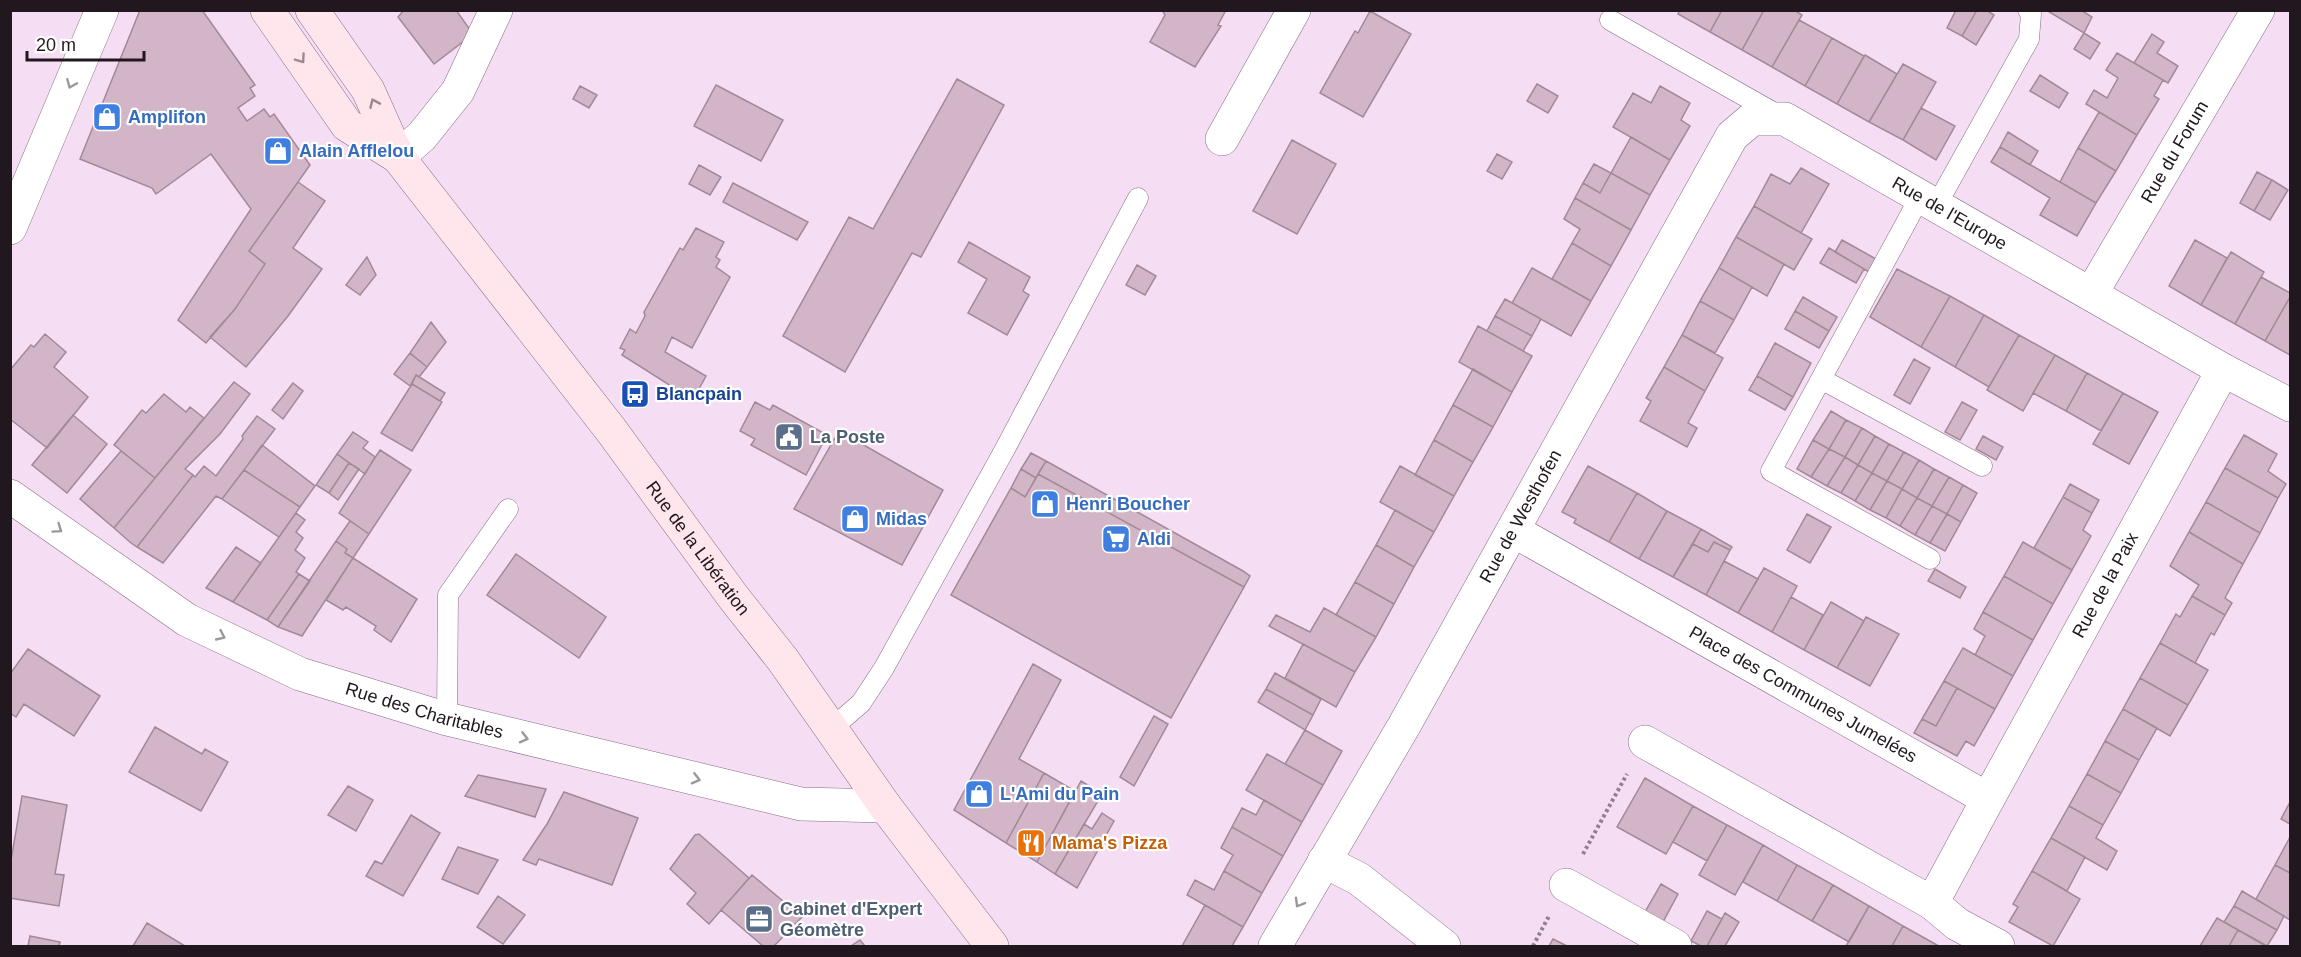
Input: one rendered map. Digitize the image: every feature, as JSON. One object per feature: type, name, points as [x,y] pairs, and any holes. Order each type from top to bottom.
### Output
[{"type":"main road","name":"Rue de la Libération","points":[[267,10],[347,125],[398,157]]},
{"type":"main road","name":"Rue de la Libération","points":[[312,10],[368,90],[398,157],[611,430],[885,806],[992,946]]},
{"type":"street","points":[[10,228],[102,10]]},
{"type":"street","points":[[398,157],[422,136],[458,91],[495,10]]},
{"type":"street","points":[[1222,139],[1294,10]]},
{"type":"street","name":"Rue du Forum","points":[[2091,294],[2258,10]]},
{"type":"street","name":"Rue de Westhofen","points":[[1275,946],[1405,724],[1514,531],[1732,136],[1752,119],[1785,119]]},
{"type":"street","name":"Rue de l'Europe","points":[[1785,119],[2223,370],[2290,405]]},
{"type":"street","name":"Rue de la Paix","points":[[1988,798],[2223,370]]},
{"type":"street","name":"Rue des Charitables","points":[[10,496],[187,620],[300,674],[447,719],[801,804],[885,806]]},
{"type":"street","name":"Place des Communes Jumelées","points":[[1514,531],[1988,798]]},
{"type":"street","points":[[1645,742],[1932,903],[1951,935],[1998,946]]},
{"type":"street","points":[[1932,903],[1988,798]]},
{"type":"street","points":[[1324,861],[1359,879],[1444,946]]},
{"type":"street","points":[[1566,885],[1675,946]]},
{"type":"lane","points":[[1930,558],[1771,471],[1821,379],[2029,39],[2031,15],[2028,10]]},
{"type":"lane","name":"Rue de l'Europe","points":[[1610,20],[1785,119]]},
{"type":"lane","points":[[831,729],[861,703],[884,668],[1020,421],[1138,198]]},
{"type":"lane","points":[[1821,379],[1982,466]]},
{"type":"lane","points":[[447,719],[448,595],[508,509]]},
{"type":"path","points":[[1566,885],[1645,742]]},
{"type":"building","points":[[140,10],[202,10],[255,85],[250,88],[255,96],[238,108],[247,121],[264,109],[270,117],[274,114],[310,165],[249,251],[265,264],[235,309],[206,343],[178,320],[251,209],[211,154],[156,194],[152,188],[80,159]]},
{"type":"building","points":[[404,10],[456,10],[473,34],[434,64],[398,17]]},
{"type":"building","points":[[1162,10],[1226,10],[1218,25],[1221,26],[1195,67],[1150,42],[1165,15]]},
{"type":"building","points":[[1680,10],[1722,10],[1710,32],[1678,14]]},
{"type":"building","points":[[1722,10],[1764,10],[1742,50],[1710,32]]},
{"type":"building","points":[[1764,10],[1794,10],[1802,15],[1772,67],[1742,50]]},
{"type":"building","points":[[1956,10],[1977,10],[1962,36],[1947,28]]},
{"type":"building","points":[[1977,10],[1986,10],[1994,15],[1976,45],[1962,36]]},
{"type":"building","points":[[2046,10],[2081,10],[2092,17],[2084,33]]},
{"type":"building","points":[[1370,11],[1411,34],[1363,117],[1320,93],[1355,31],[1358,33]]},
{"type":"building","points":[[1799,20],[1832,38],[1805,86],[1772,67]]},
{"type":"building","points":[[2084,33],[2100,43],[2090,59],[2074,49]]},
{"type":"building","points":[[2152,34],[2164,42],[2157,53],[2178,66],[2168,83],[2134,63]]},
{"type":"building","points":[[1832,38],[1864,56],[1837,104],[1805,86]]},
{"type":"building","points":[[2117,53],[2163,80],[2154,96],[2159,99],[2137,135],[2086,104],[2094,90],[2107,98],[2118,78],[2106,70]]},
{"type":"building","points":[[1865,55],[1897,74],[1869,122],[1837,104]]},
{"type":"building","points":[[1903,64],[1936,82],[1903,140],[1869,122]]},
{"type":"building","points":[[2040,75],[2068,93],[2059,108],[2030,91]]},
{"type":"building","points":[[957,79],[1004,105],[921,257],[912,253],[845,372],[783,336],[849,217],[873,229]]},
{"type":"building","points":[[1537,84],[1558,96],[1548,113],[1527,101]]},
{"type":"building","points":[[716,85],[783,120],[761,161],[694,126]]},
{"type":"building","points":[[580,86],[597,95],[589,108],[573,99]]},
{"type":"building","points":[[1660,86],[1690,103],[1681,120],[1690,126],[1670,160],[1613,127],[1633,93],[1651,103]]},
{"type":"building","points":[[1921,108],[1955,126],[1936,160],[1903,140]]},
{"type":"building","points":[[2099,112],[2137,135],[2116,171],[2078,148]]},
{"type":"building","points":[[2008,132],[2038,151],[2030,165],[2000,147]]},
{"type":"building","points":[[1631,137],[1670,160],[1650,195],[1611,173]]},
{"type":"building","points":[[1292,140],[1336,164],[1297,234],[1253,211]]},
{"type":"building","points":[[2000,147],[2096,203],[2077,236],[2040,215],[2050,198],[1991,162]]},
{"type":"building","points":[[2078,148],[2116,171],[2096,203],[2060,182]]},
{"type":"building","points":[[1497,154],[1512,162],[1502,179],[1487,171]]},
{"type":"building","points":[[1594,164],[1611,173],[1600,193],[1583,183]]},
{"type":"building","points":[[699,165],[721,177],[710,195],[689,184]]},
{"type":"building","points":[[1801,168],[1829,184],[1801,233],[1754,206],[1771,174],[1790,184]]},
{"type":"building","points":[[2257,172],[2272,180],[2254,211],[2240,203]]},
{"type":"building","points":[[1611,173],[1650,195],[1631,230],[1575,198],[1583,183],[1600,193]]},
{"type":"building","points":[[2272,180],[2288,190],[2270,220],[2254,211]]},
{"type":"building","points":[[298,182],[325,201],[293,248],[322,269],[288,316],[246,367],[210,337],[235,309],[265,264],[249,251]]},
{"type":"building","points":[[733,183],[808,222],[797,240],[723,202]]},
{"type":"building","points":[[1575,198],[1631,230],[1611,266],[1572,243],[1580,229],[1564,219]]},
{"type":"building","points":[[1754,206],[1812,239],[1794,270],[1736,237]]},
{"type":"building","points":[[696,228],[724,242],[716,257],[720,260],[716,267],[730,277],[692,348],[672,337],[665,352],[706,376],[693,400],[622,355],[625,350],[620,348],[630,329],[636,333],[645,316],[644,312],[680,248],[683,250]]},
{"type":"building","points":[[1736,237],[1784,264],[1767,296],[1719,268]]},
{"type":"building","points":[[1842,240],[1876,259],[1869,272],[1835,252]]},
{"type":"building","points":[[2195,240],[2227,258],[2201,305],[2169,286]]},
{"type":"building","points":[[969,242],[1030,277],[1023,291],[1029,295],[1007,335],[968,313],[987,279],[958,262]]},
{"type":"building","points":[[1572,243],[1611,266],[1591,301],[1552,279]]},
{"type":"building","points":[[1829,248],[1864,269],[1856,283],[1820,263]]},
{"type":"building","points":[[2231,252],[2264,272],[2235,324],[2201,305]]},
{"type":"building","points":[[367,257],[376,275],[360,295],[346,285]]},
{"type":"building","points":[[1137,265],[1156,276],[1145,295],[1126,285]]},
{"type":"building","points":[[1532,268],[1591,301],[1571,336],[1512,303]]},
{"type":"building","points":[[1719,268],[1752,287],[1734,320],[1700,301]]},
{"type":"building","points":[[1897,269],[1950,296],[1921,347],[1870,317]]},
{"type":"building","points":[[2261,277],[2290,293],[2290,297],[2265,341],[2235,324]]},
{"type":"building","points":[[1950,296],[1984,315],[1955,367],[1921,347]]},
{"type":"building","points":[[1803,297],[1837,317],[1829,331],[1795,311]]},
{"type":"building","points":[[2290,297],[2290,355],[2265,341]]},
{"type":"building","points":[[1505,299],[1541,319],[1532,336],[1495,316]]},
{"type":"building","points":[[1700,301],[1734,320],[1715,353],[1682,335]]},
{"type":"building","points":[[1795,311],[1829,331],[1819,348],[1785,329]]},
{"type":"building","points":[[1984,315],[2019,335],[1989,387],[1955,367]]},
{"type":"building","points":[[1495,316],[1532,336],[1523,351],[1487,331]]},
{"type":"building","points":[[431,322],[446,342],[427,367],[410,353]]},
{"type":"building","points":[[1478,326],[1532,356],[1512,392],[1459,362]]},
{"type":"building","points":[[45,334],[66,352],[54,367],[88,397],[47,448],[10,419],[10,370],[31,345],[34,347]]},
{"type":"building","points":[[1682,335],[1723,358],[1705,391],[1664,367]]},
{"type":"building","points":[[2019,335],[2055,355],[2023,411],[1987,390]]},
{"type":"building","points":[[1775,343],[1811,363],[1793,397],[1757,376]]},
{"type":"building","points":[[410,353],[427,367],[419,377],[416,375],[410,386],[394,374]]},
{"type":"building","points":[[2055,355],[2087,373],[2066,411],[2033,393]]},
{"type":"building","points":[[1914,359],[1930,368],[1910,404],[1894,395]]},
{"type":"building","points":[[1664,367],[1705,391],[1688,423],[1697,428],[1687,447],[1640,421],[1651,401],[1646,398]]},
{"type":"building","points":[[1473,369],[1512,392],[1493,427],[1453,405]]},
{"type":"building","points":[[2087,373],[2123,393],[2101,431],[2066,411]]},
{"type":"building","points":[[416,375],[445,393],[440,401],[412,384]]},
{"type":"building","points":[[1757,376],[1793,397],[1785,410],[1749,390]]},
{"type":"building","points":[[234,382],[250,394],[220,434],[185,469],[193,475],[137,547],[114,528]]},
{"type":"building","points":[[293,383],[303,391],[283,419],[272,410]]},
{"type":"building","points":[[412,384],[442,402],[412,451],[381,433]]},
{"type":"building","points":[[2123,393],[2158,412],[2129,464],[2093,444]]},
{"type":"building","points":[[164,394],[186,412],[190,407],[204,418],[155,478],[114,445],[142,410],[146,413]]},
{"type":"building","name":"La Poste","points":[[755,402],[770,410],[773,405],[827,435],[806,475],[751,445],[755,439],[740,431]]},
{"type":"building","points":[[1962,402],[1977,410],[1960,440],[1945,432]]},
{"type":"building","points":[[1453,405],[1493,427],[1473,462],[1434,440]]},
{"type":"building","points":[[1831,411],[1846,420],[1829,449],[1813,440]]},
{"type":"building","points":[[73,415],[107,444],[67,493],[32,465]]},
{"type":"building","points":[[257,416],[275,429],[222,499],[216,496],[163,563],[137,547],[193,475],[195,477],[204,466],[216,476]]},
{"type":"building","points":[[1846,420],[1862,428],[1845,457],[1829,449]]},
{"type":"building","points":[[1862,428],[1875,436],[1858,465],[1845,457]]},
{"type":"building","points":[[839,431],[943,490],[902,565],[794,509]]},
{"type":"building","points":[[353,432],[368,442],[363,448],[375,457],[365,474],[337,454]]},
{"type":"building","points":[[2244,435],[2277,454],[2268,471],[2286,484],[2278,498],[2225,468]]},
{"type":"building","points":[[1875,436],[1889,444],[1872,473],[1858,465]]},
{"type":"building","points":[[1983,436],[2003,447],[1996,460],[1976,449]]},
{"type":"building","points":[[1434,440],[1473,462],[1454,496],[1415,475]]},
{"type":"building","points":[[1813,440],[1829,449],[1811,477],[1797,469]]},
{"type":"building","points":[[1889,444],[1904,452],[1887,481],[1872,473]]},
{"type":"building","points":[[262,445],[315,486],[300,507],[244,470]]},
{"type":"building","points":[[1829,449],[1845,457],[1827,486],[1811,477]]},
{"type":"building","points":[[380,450],[411,470],[369,534],[339,513]]},
{"type":"building","points":[[121,451],[155,478],[114,528],[80,499]]},
{"type":"building","points":[[1904,452],[1919,460],[1902,489],[1887,481]]},
{"type":"building","points":[[1031,453],[1046,461],[1036,478],[1021,469]]},
{"type":"building","points":[[337,454],[349,463],[329,493],[316,485]]},
{"type":"building","points":[[1845,457],[1858,465],[1841,493],[1827,486]]},
{"type":"building","points":[[1919,460],[1934,469],[1917,498],[1902,489]]},
{"type":"building","points":[[1046,461],[1243,571],[1250,576],[1244,587],[1038,474]]},
{"type":"building","points":[[349,463],[359,469],[338,500],[329,493]]},
{"type":"building","points":[[1858,465],[1872,473],[1855,501],[1841,493]]},
{"type":"building","points":[[1400,466],[1454,496],[1434,532],[1380,502]]},
{"type":"building","points":[[1588,466],[1637,493],[1609,542],[1574,523],[1576,519],[1562,512]]},
{"type":"building","points":[[2225,468],[2278,498],[2260,533],[2206,502]]},
{"type":"building","points":[[1021,469],[1036,478],[1025,497],[1011,488]]},
{"type":"building","points":[[1934,469],[1949,477],[1932,506],[1917,498]]},
{"type":"building","points":[[244,470],[300,507],[279,537],[222,499]]},
{"type":"building","points":[[1872,473],[1887,481],[1870,510],[1855,501]]},
{"type":"building","points":[[1038,474],[1244,587],[1171,718],[951,595],[1011,488],[1025,497]]},
{"type":"building","points":[[1949,477],[1963,485],[1947,514],[1932,506]]},
{"type":"building","points":[[1887,481],[1902,489],[1886,518],[1870,510]]},
{"type":"building","points":[[2070,484],[2099,500],[2092,513],[2063,497]]},
{"type":"building","points":[[1963,485],[1977,493],[1961,522],[1947,514]]},
{"type":"building","points":[[1902,489],[1917,498],[1900,526],[1886,518]]},
{"type":"building","points":[[1637,493],[1667,511],[1639,559],[1609,542]]},
{"type":"building","points":[[2063,497],[2092,513],[2083,530],[2091,536],[2072,570],[2034,548]]},
{"type":"building","points":[[1917,498],[1932,506],[1915,535],[1900,526]]},
{"type":"building","points":[[2206,502],[2260,533],[2243,564],[2189,532]]},
{"type":"building","points":[[1932,506],[1947,514],[1930,543],[1915,535]]},
{"type":"building","points":[[1395,510],[1434,532],[1414,567],[1376,545]]},
{"type":"building","points":[[1667,511],[1701,529],[1673,577],[1639,559]]},
{"type":"building","points":[[296,513],[305,520],[296,532],[303,538],[295,550],[305,558],[296,572],[299,574],[267,620],[233,602]]},
{"type":"building","points":[[1807,514],[1831,527],[1810,563],[1787,550]]},
{"type":"building","points":[[1947,514],[1961,522],[1945,551],[1930,543]]},
{"type":"building","points":[[350,521],[369,534],[353,558],[345,553],[347,549],[336,541]]},
{"type":"building","points":[[1701,529],[1732,547],[1730,550],[1714,542],[1708,552],[1693,544]]},
{"type":"building","points":[[2189,532],[2243,564],[2225,598],[2232,603],[2225,615],[2192,596],[2199,585],[2170,566]]},
{"type":"building","points":[[336,541],[347,549],[345,553],[353,558],[302,636],[278,627]]},
{"type":"building","points":[[1714,542],[1730,550],[1706,595],[1673,577],[1693,544],[1708,552]]},
{"type":"building","points":[[2023,542],[2072,570],[2053,604],[2004,576]]},
{"type":"building","points":[[1376,545],[1414,567],[1394,604],[1355,582]]},
{"type":"building","points":[[236,547],[261,563],[233,602],[206,588]]},
{"type":"building","points":[[516,554],[606,617],[579,658],[487,595]]},
{"type":"building","points":[[353,558],[417,599],[391,642],[374,630],[376,626],[346,607],[343,610],[326,600]]},
{"type":"building","points":[[1724,561],[1758,579],[1738,613],[1706,595]]},
{"type":"building","points":[[1764,568],[1797,586],[1772,632],[1738,613]]},
{"type":"building","points":[[1935,569],[1966,587],[1960,598],[1928,581]]},
{"type":"building","points":[[299,574],[310,581],[278,627],[267,620]]},
{"type":"building","points":[[2004,576],[2053,604],[2033,640],[1983,612]]},
{"type":"building","points":[[1355,582],[1394,604],[1376,637],[1336,615]]},
{"type":"building","points":[[2192,596],[2225,615],[2214,635],[2211,633],[2195,663],[2160,643],[2176,614],[2180,617]]},
{"type":"building","points":[[1791,597],[1823,615],[1804,650],[1772,632]]},
{"type":"building","points":[[1831,602],[1864,621],[1837,668],[1804,650]]},
{"type":"building","points":[[1324,608],[1376,637],[1355,672],[1269,626],[1276,615],[1310,632]]},
{"type":"building","points":[[1983,612],[2033,640],[2013,676],[1975,655],[1985,636],[1974,629]]},
{"type":"building","points":[[1866,617],[1899,634],[1870,686],[1837,668]]},
{"type":"building","points":[[2160,643],[2208,670],[2188,705],[2140,678]]},
{"type":"building","points":[[1303,644],[1355,672],[1336,707],[1285,678]]},
{"type":"building","points":[[1963,648],[2013,676],[1995,709],[1944,681]]},
{"type":"building","points":[[28,649],[100,696],[74,736],[24,704],[16,717],[10,713],[10,674]]},
{"type":"building","points":[[1033,664],[1061,680],[1019,759],[1044,773],[1006,843],[954,810]]},
{"type":"building","points":[[1275,673],[1321,699],[1313,715],[1266,689]]},
{"type":"building","points":[[2140,678],[2188,705],[2170,736],[2123,709]]},
{"type":"building","points":[[1944,681],[1957,688],[1936,726],[1922,719]]},
{"type":"building","points":[[1957,688],[1995,709],[1974,746],[1966,741],[1957,756],[1914,733],[1922,719],[1936,726]]},
{"type":"building","points":[[1266,689],[1313,715],[1305,730],[1258,702]]},
{"type":"building","points":[[2123,709],[2157,728],[2139,760],[2105,741]]},
{"type":"building","points":[[1154,716],[1168,724],[1134,786],[1120,777]]},
{"type":"building","points":[[155,727],[202,754],[205,749],[228,762],[201,811],[129,772]]},
{"type":"building","points":[[1305,730],[1342,751],[1323,785],[1285,764]]},
{"type":"building","points":[[2105,741],[2139,760],[2121,793],[2087,774]]},
{"type":"building","points":[[1267,754],[1323,785],[1302,822],[1246,790]]},
{"type":"building","points":[[1044,773],[1075,791],[1037,862],[1006,843]]},
{"type":"building","points":[[2087,774],[2121,793],[2103,825],[2069,806]]},
{"type":"building","points":[[478,775],[546,789],[535,817],[465,796]]},
{"type":"building","points":[[1645,778],[1693,806],[1666,854],[1617,827]]},
{"type":"building","points":[[1081,781],[1102,794],[1055,874],[1037,862]]},
{"type":"building","points":[[348,786],[373,800],[356,831],[328,815]]},
{"type":"building","points":[[564,792],[638,818],[612,885],[539,859],[536,865],[523,860],[547,824]]},
{"type":"building","points":[[22,796],[67,805],[55,874],[64,875],[59,906],[10,898],[10,866]]},
{"type":"building","points":[[1264,800],[1302,822],[1283,856],[1232,827],[1242,808],[1256,815]]},
{"type":"building","points":[[2290,802],[2290,824],[2281,819]]},
{"type":"building","points":[[1693,806],[1727,825],[1707,861],[1673,842]]},
{"type":"building","points":[[2069,806],[2103,825],[2096,838],[2117,851],[2107,870],[2051,838]]},
{"type":"building","points":[[1102,813],[1114,821],[1077,888],[1055,874],[1084,824],[1092,829]]},
{"type":"building","points":[[411,815],[440,833],[403,896],[366,876],[375,861],[382,864]]},
{"type":"building","points":[[1727,825],[1763,845],[1735,895],[1699,875]]},
{"type":"building","points":[[1232,827],[1283,856],[1262,893],[1224,871],[1233,855],[1221,848]]},
{"type":"building","points":[[699,834],[749,878],[709,924],[687,904],[696,893],[670,869],[695,835]]},
{"type":"building","points":[[2290,837],[2290,873],[2275,865]]},
{"type":"building","points":[[2051,838],[2085,857],[2067,891],[2032,871]]},
{"type":"building","points":[[1763,845],[1797,865],[1777,901],[1743,882]]},
{"type":"building","points":[[458,847],[498,860],[478,894],[442,879]]},
{"type":"building","points":[[1797,865],[1833,885],[1812,921],[1777,901]]},
{"type":"building","points":[[2275,865],[2290,873],[2290,920],[2256,899]]},
{"type":"building","points":[[1224,871],[1262,893],[1243,927],[1187,895],[1195,880],[1214,890]]},
{"type":"building","points":[[2032,871],[2080,899],[2053,946],[2009,922],[2018,907],[2013,904]]},
{"type":"building","points":[[752,875],[802,917],[774,946],[763,946],[721,910]]},
{"type":"building","points":[[1661,884],[1678,894],[1663,922],[1645,912]]},
{"type":"building","points":[[1833,885],[1869,906],[1849,942],[1812,921]]},
{"type":"building","points":[[2242,891],[2284,916],[2277,930],[2234,906]]},
{"type":"building","points":[[498,896],[525,915],[503,944],[477,927]]},
{"type":"building","points":[[1205,905],[1243,927],[1232,946],[1182,946]]},
{"type":"building","points":[[1869,906],[1903,926],[1892,946],[1846,946]]},
{"type":"building","points":[[2234,906],[2277,930],[2267,946],[2224,922]]},
{"type":"building","points":[[1707,911],[1722,919],[1707,946],[1701,946],[1691,941]]},
{"type":"building","points":[[1725,913],[1739,922],[1725,946],[1707,946]]},
{"type":"building","points":[[2217,918],[2238,930],[2229,946],[2200,946]]},
{"type":"building","points":[[147,923],[185,946],[133,946]]},
{"type":"building","points":[[1903,926],[1937,945],[1892,946]]},
{"type":"building","points":[[2238,930],[2266,946],[2229,946]]},
{"type":"building","points":[[30,936],[60,942],[59,946],[28,946]]},
{"type":"building","points":[[1553,939],[1567,946],[1549,946]]},
{"type":"building","points":[[860,940],[865,946],[851,946]]},
{"type":"place","name":"Amplifon","points":[[107,117]]},
{"type":"place","name":"Alain Afflelou","points":[[278,151]]},
{"type":"place","name":"Blancpain","points":[[635,394]]},
{"type":"place","name":"La Poste","points":[[789,437]]},
{"type":"place","name":"Henri Boucher","points":[[1045,504]]},
{"type":"place","name":"Midas","points":[[855,519]]},
{"type":"place","name":"Aldi","points":[[1116,539]]},
{"type":"place","name":"L'Ami du Pain","points":[[979,794]]},
{"type":"place","name":"Mama's Pizza","points":[[1031,843]]},
{"type":"place","name":"Cabinet d'Expert Géomètre","points":[[759,919]]}]
